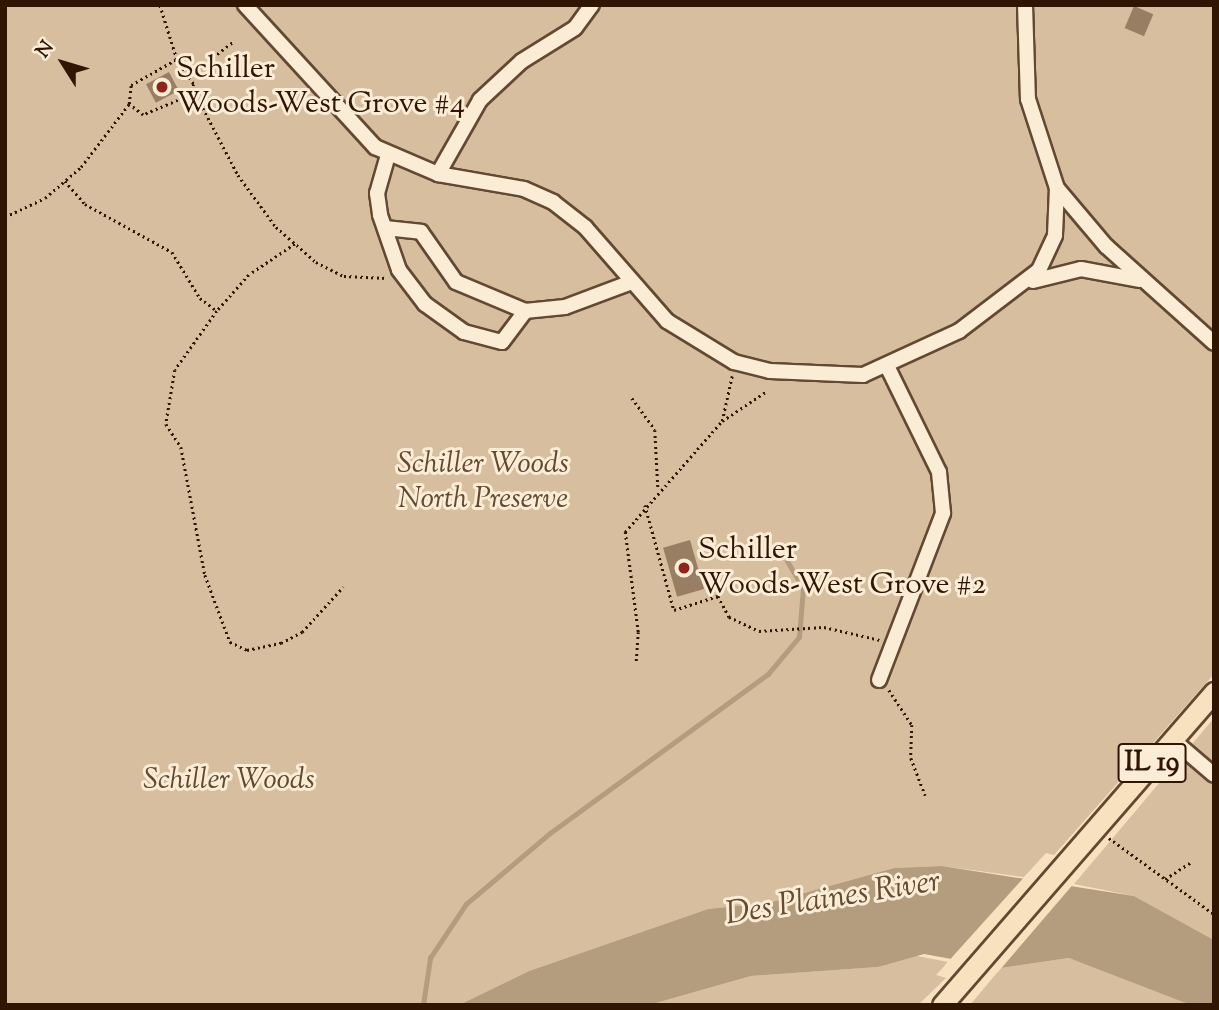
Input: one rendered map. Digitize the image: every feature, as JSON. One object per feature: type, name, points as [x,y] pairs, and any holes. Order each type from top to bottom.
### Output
[{"type":"main road","name":"IL 19","points":[[942,1005],[1214,692]]},
{"type":"lane","points":[[245,5],[345,120],[388,155],[438,174],[516,187],[553,202],[598,241],[629,283],[680,331],[736,363],[821,378],[888,368],[948,339],[1026,285],[1081,268],[1145,282]]},
{"type":"lane","points":[[438,174],[480,100],[522,61],[575,28],[592,5]]},
{"type":"lane","points":[[1025,5],[1028,99],[1057,188],[1049,254],[1026,285]]},
{"type":"lane","points":[[388,155],[377,193],[385,228],[403,276],[438,316],[481,339],[502,342],[525,311]]},
{"type":"lane","points":[[1057,188],[1145,282],[1214,343]]},
{"type":"lane","points":[[385,228],[421,232],[456,282],[525,311],[565,307],[629,283]]},
{"type":"lane","points":[[879,680],[938,535],[943,491],[888,368]]},
{"type":"lane","points":[[1172,740],[1214,775]]},
{"type":"path","points":[[160,5],[177,59],[191,74]]},
{"type":"path","points":[[188,96],[191,74],[234,41]]},
{"type":"path","points":[[5,217],[65,181],[128,104],[131,85],[177,59]]},
{"type":"path","points":[[128,104],[143,115],[188,96]]},
{"type":"path","points":[[188,96],[203,108],[238,175],[295,244],[344,276],[369,281],[403,276]]},
{"type":"path","points":[[65,181],[85,204],[172,252],[200,298],[216,311]]},
{"type":"path","points":[[295,244],[249,275],[216,311],[175,370],[166,424],[181,447],[205,575],[230,642],[247,650],[281,643],[302,632],[343,587]]},
{"type":"path","points":[[722,421],[736,363]]},
{"type":"path","points":[[636,661],[638,632],[624,540],[658,487],[722,421],[768,391]]},
{"type":"path","points":[[632,398],[655,430],[658,487]]},
{"type":"path","points":[[645,505],[674,610],[718,596],[729,617],[759,632],[824,627],[894,645]]},
{"type":"path","points":[[879,680],[912,725],[911,758],[925,795]]},
{"type":"path","points":[[1111,839],[1214,914]]},
{"type":"path","points":[[1165,879],[1190,863]]},
{"type":"green space","name":"Schiller Woods North Preserve","points":[[5,5],[1214,5],[1214,674],[1054,855],[1046,853],[1024,877],[942,866],[894,868],[772,902],[708,909],[529,971],[459,1005],[5,1005]]},
{"type":"green space","points":[[1214,718],[1214,940],[1134,896],[1074,884]]},
{"type":"green space","points":[[907,954],[948,962],[936,975],[946,978],[918,1005],[649,1005],[751,976],[878,967]]},
{"type":"green space","points":[[1069,958],[1138,982],[1191,1005],[970,1005],[1001,968]]},
{"type":"water","name":"Des Plaines River","points":[[942,866],[1134,896],[1214,940],[1214,1005],[1191,1005],[1069,958],[1001,968],[924,954],[878,967],[751,976],[649,1005],[459,1005],[529,971],[708,909],[772,902],[894,868]]},
{"type":"pier","points":[[1027,874],[1076,881],[998,972],[945,965]]},
{"type":"building","points":[[1134,6],[1153,14],[1144,36],[1125,28]]},
{"type":"building","name":"Schiller Woods-West Grove #4","points":[[169,72],[179,91],[156,103],[146,84]]},
{"type":"building","name":"Schiller Woods-West Grove #2","points":[[690,540],[704,589],[677,597],[663,548]]},
{"type":"waterway","points":[[423,1005],[430,958],[466,904],[550,833],[768,674],[799,637],[803,588],[787,561]]},
{"type":"place","name":"Schiller Woods-West Grove #4","points":[[162,87]]},
{"type":"place","name":"Schiller Woods-West Grove #2","points":[[684,568]]},
{"type":"park label","name":"Schiller Woods","points":[[229,781]]}]
